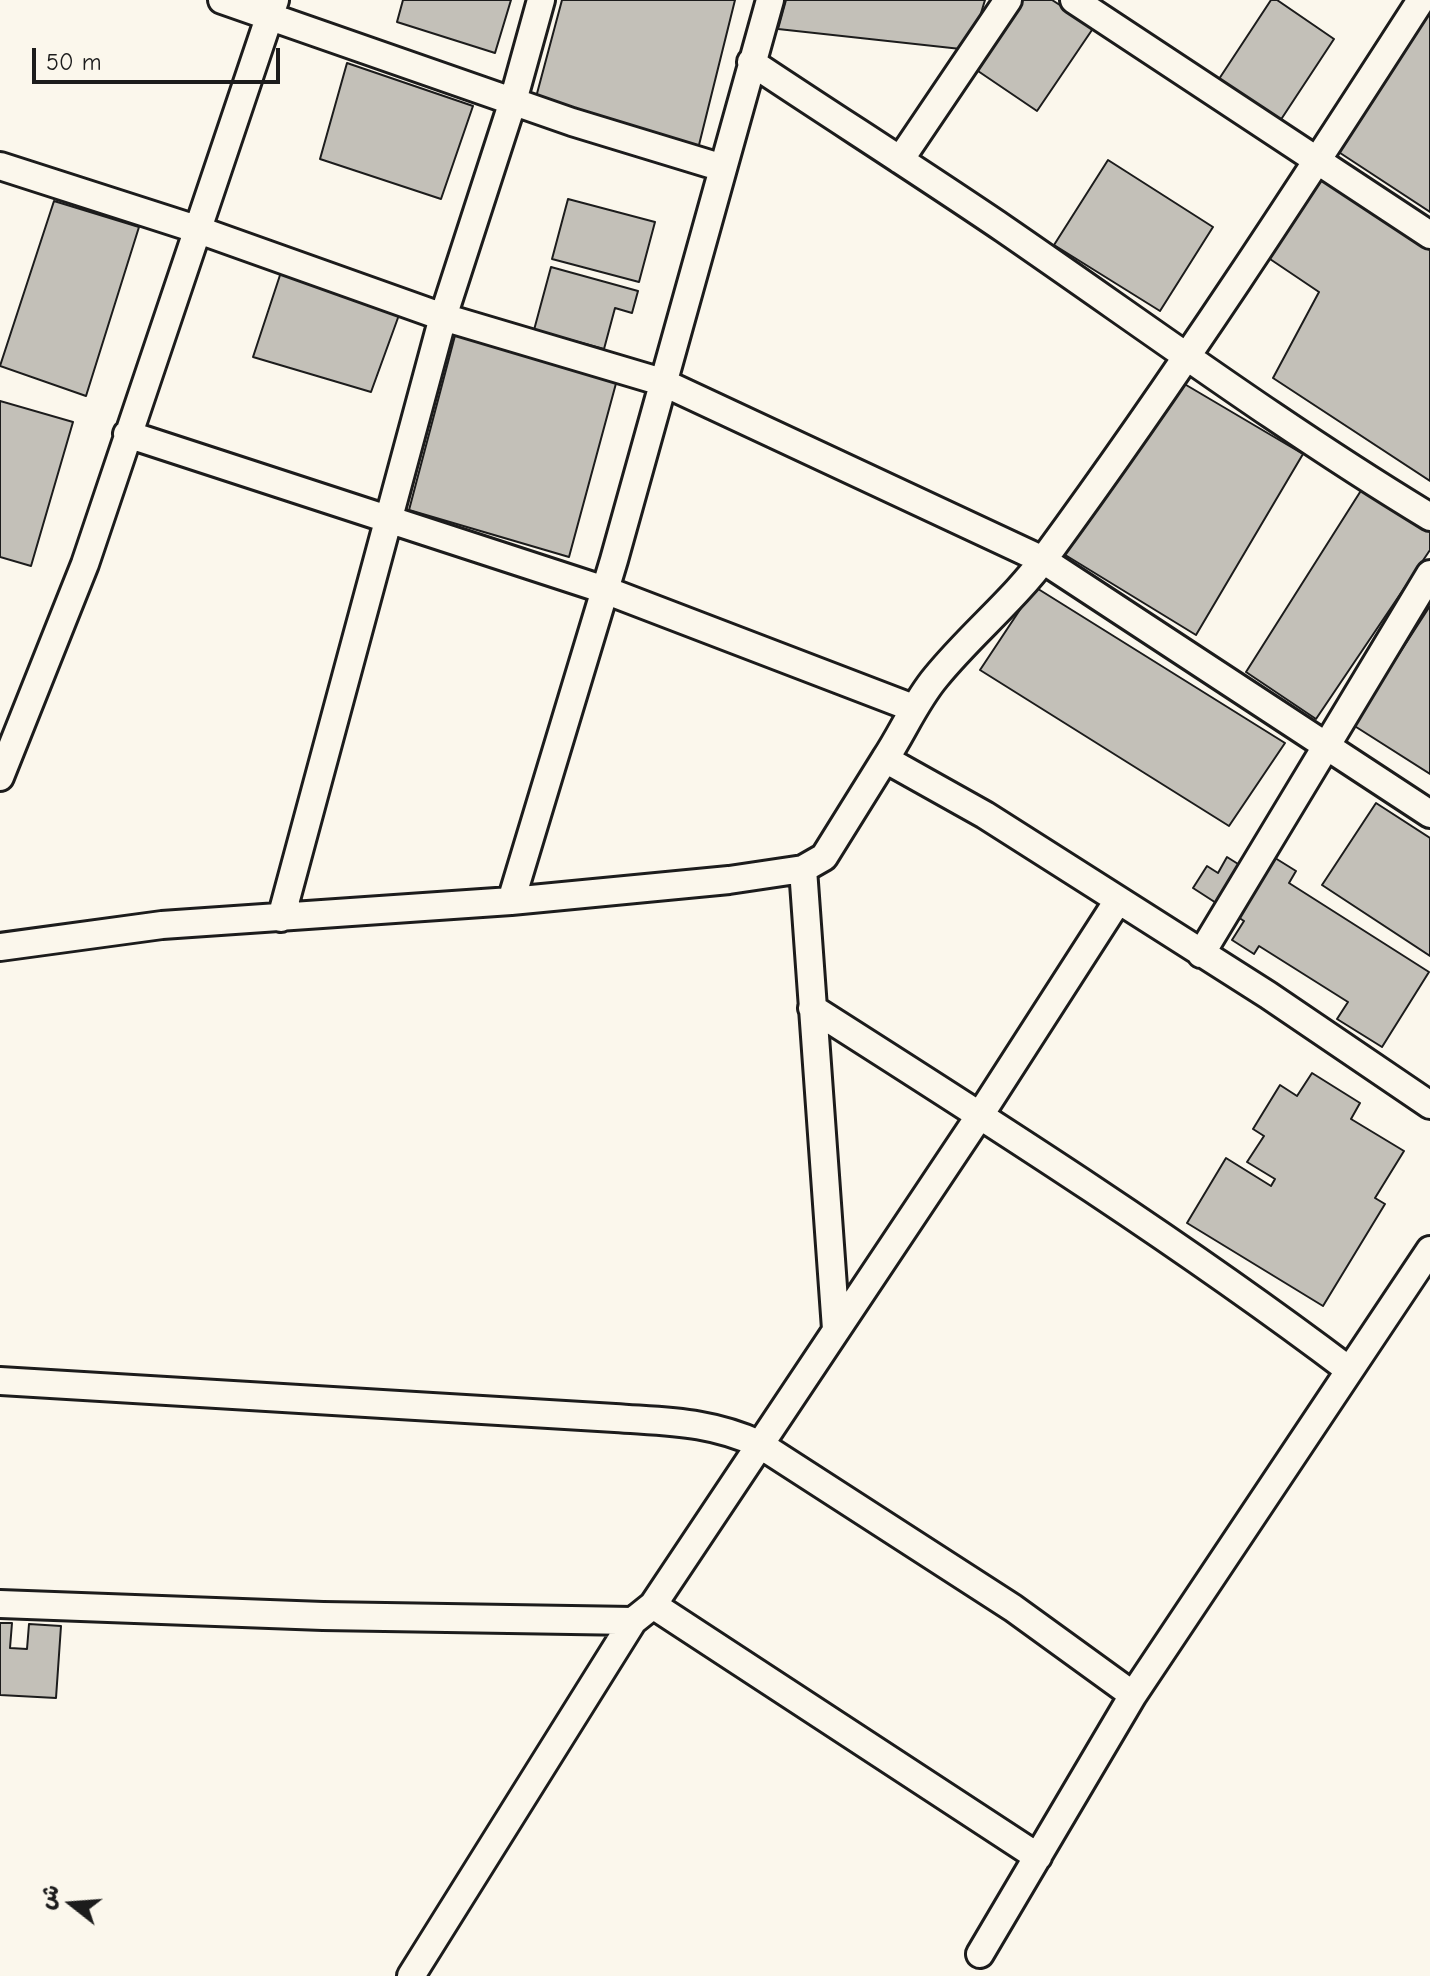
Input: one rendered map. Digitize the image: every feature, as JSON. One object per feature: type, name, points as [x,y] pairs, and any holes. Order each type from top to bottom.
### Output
[{"type":"street","points":[[222,0],[273,8],[513,101],[723,168]]},
{"type":"street","points":[[281,918],[443,317],[513,101],[541,0]]},
{"type":"street","points":[[511,901],[605,590],[770,0]]},
{"type":"street","points":[[900,160],[1008,0]]},
{"type":"street","points":[[1074,0],[1430,235]]},
{"type":"street","points":[[0,947],[162,925],[511,901],[729,880],[803,869],[824,857],[913,708],[936,677],[1043,560],[1186,357],[1421,0]]},
{"type":"street","points":[[0,777],[85,564],[273,8]]},
{"type":"street","points":[[751,62],[1003,229],[1356,472],[1430,517]]},
{"type":"street","points":[[0,166],[196,229],[443,317],[662,382],[1043,560],[1430,814]]},
{"type":"street","points":[[127,434],[605,590],[913,708]]},
{"type":"street","points":[[1201,954],[1430,574]]},
{"type":"street","points":[[885,759],[985,815],[1117,902],[1268,995],[1430,1105]]},
{"type":"street","points":[[803,869],[836,1329]]},
{"type":"street","points":[[411,1976],[643,1613],[980,1115],[1117,902]]},
{"type":"street","points":[[812,1008],[980,1115],[1258,1301],[1349,1370]]},
{"type":"street","points":[[980,1954],[1133,1695],[1430,1250]]},
{"type":"street","points":[[0,1381],[703,1424],[733,1432],[759,1444],[1013,1608],[1133,1695]]},
{"type":"street","points":[[0,1604],[323,1616],[643,1613],[1038,1857]]},
{"type":"building","points":[[403,0],[511,0],[495,53],[397,22]]},
{"type":"building","points":[[562,0],[735,0],[698,149],[535,101]]},
{"type":"building","points":[[786,0],[985,0],[970,50],[778,29]]},
{"type":"building","points":[[1019,0],[1052,0],[1094,27],[1037,111],[975,69]]},
{"type":"building","points":[[1271,0],[1277,0],[1334,39],[1280,121],[1219,79]]},
{"type":"building","points":[[1430,0],[1430,212],[1331,147]]},
{"type":"building","points":[[347,63],[473,106],[441,199],[320,159]]},
{"type":"building","points":[[1108,160],[1213,227],[1160,311],[1054,245]]},
{"type":"building","points":[[1318,172],[1430,245],[1430,481],[1273,378],[1319,292],[1264,255]]},
{"type":"building","points":[[568,199],[655,222],[639,282],[552,259]]},
{"type":"building","points":[[54,201],[139,227],[86,396],[0,366]]},
{"type":"building","points":[[284,263],[403,304],[371,392],[253,357]]},
{"type":"building","points":[[551,267],[638,291],[632,313],[615,308],[604,349],[534,330]]},
{"type":"building","points":[[457,328],[618,376],[569,557],[409,510]]},
{"type":"building","points":[[1176,379],[1303,454],[1196,635],[1062,553]]},
{"type":"building","points":[[0,401],[73,422],[31,566],[0,557]]},
{"type":"building","points":[[1362,489],[1430,527],[1430,550],[1316,719],[1246,672]]},
{"type":"building","points":[[1035,587],[1285,743],[1229,826],[980,670]]},
{"type":"building","points":[[1430,606],[1430,774],[1353,725]]},
{"type":"building","points":[[1376,803],[1430,838],[1430,956],[1322,885]]},
{"type":"building","points":[[1259,848],[1296,871],[1289,883],[1429,972],[1382,1047],[1337,1019],[1348,1002],[1259,946],[1254,954],[1232,940],[1244,921],[1193,888],[1207,866],[1218,873],[1227,857],[1246,869]]},
{"type":"building","points":[[1312,1073],[1360,1103],[1351,1119],[1404,1151],[1375,1198],[1385,1204],[1323,1306],[1187,1223],[1226,1158],[1271,1186],[1275,1179],[1247,1162],[1264,1136],[1253,1129],[1280,1085],[1297,1096]]},
{"type":"building","points":[[0,1623],[12,1623],[10,1648],[27,1649],[29,1624],[61,1626],[56,1698],[0,1695]]}]
